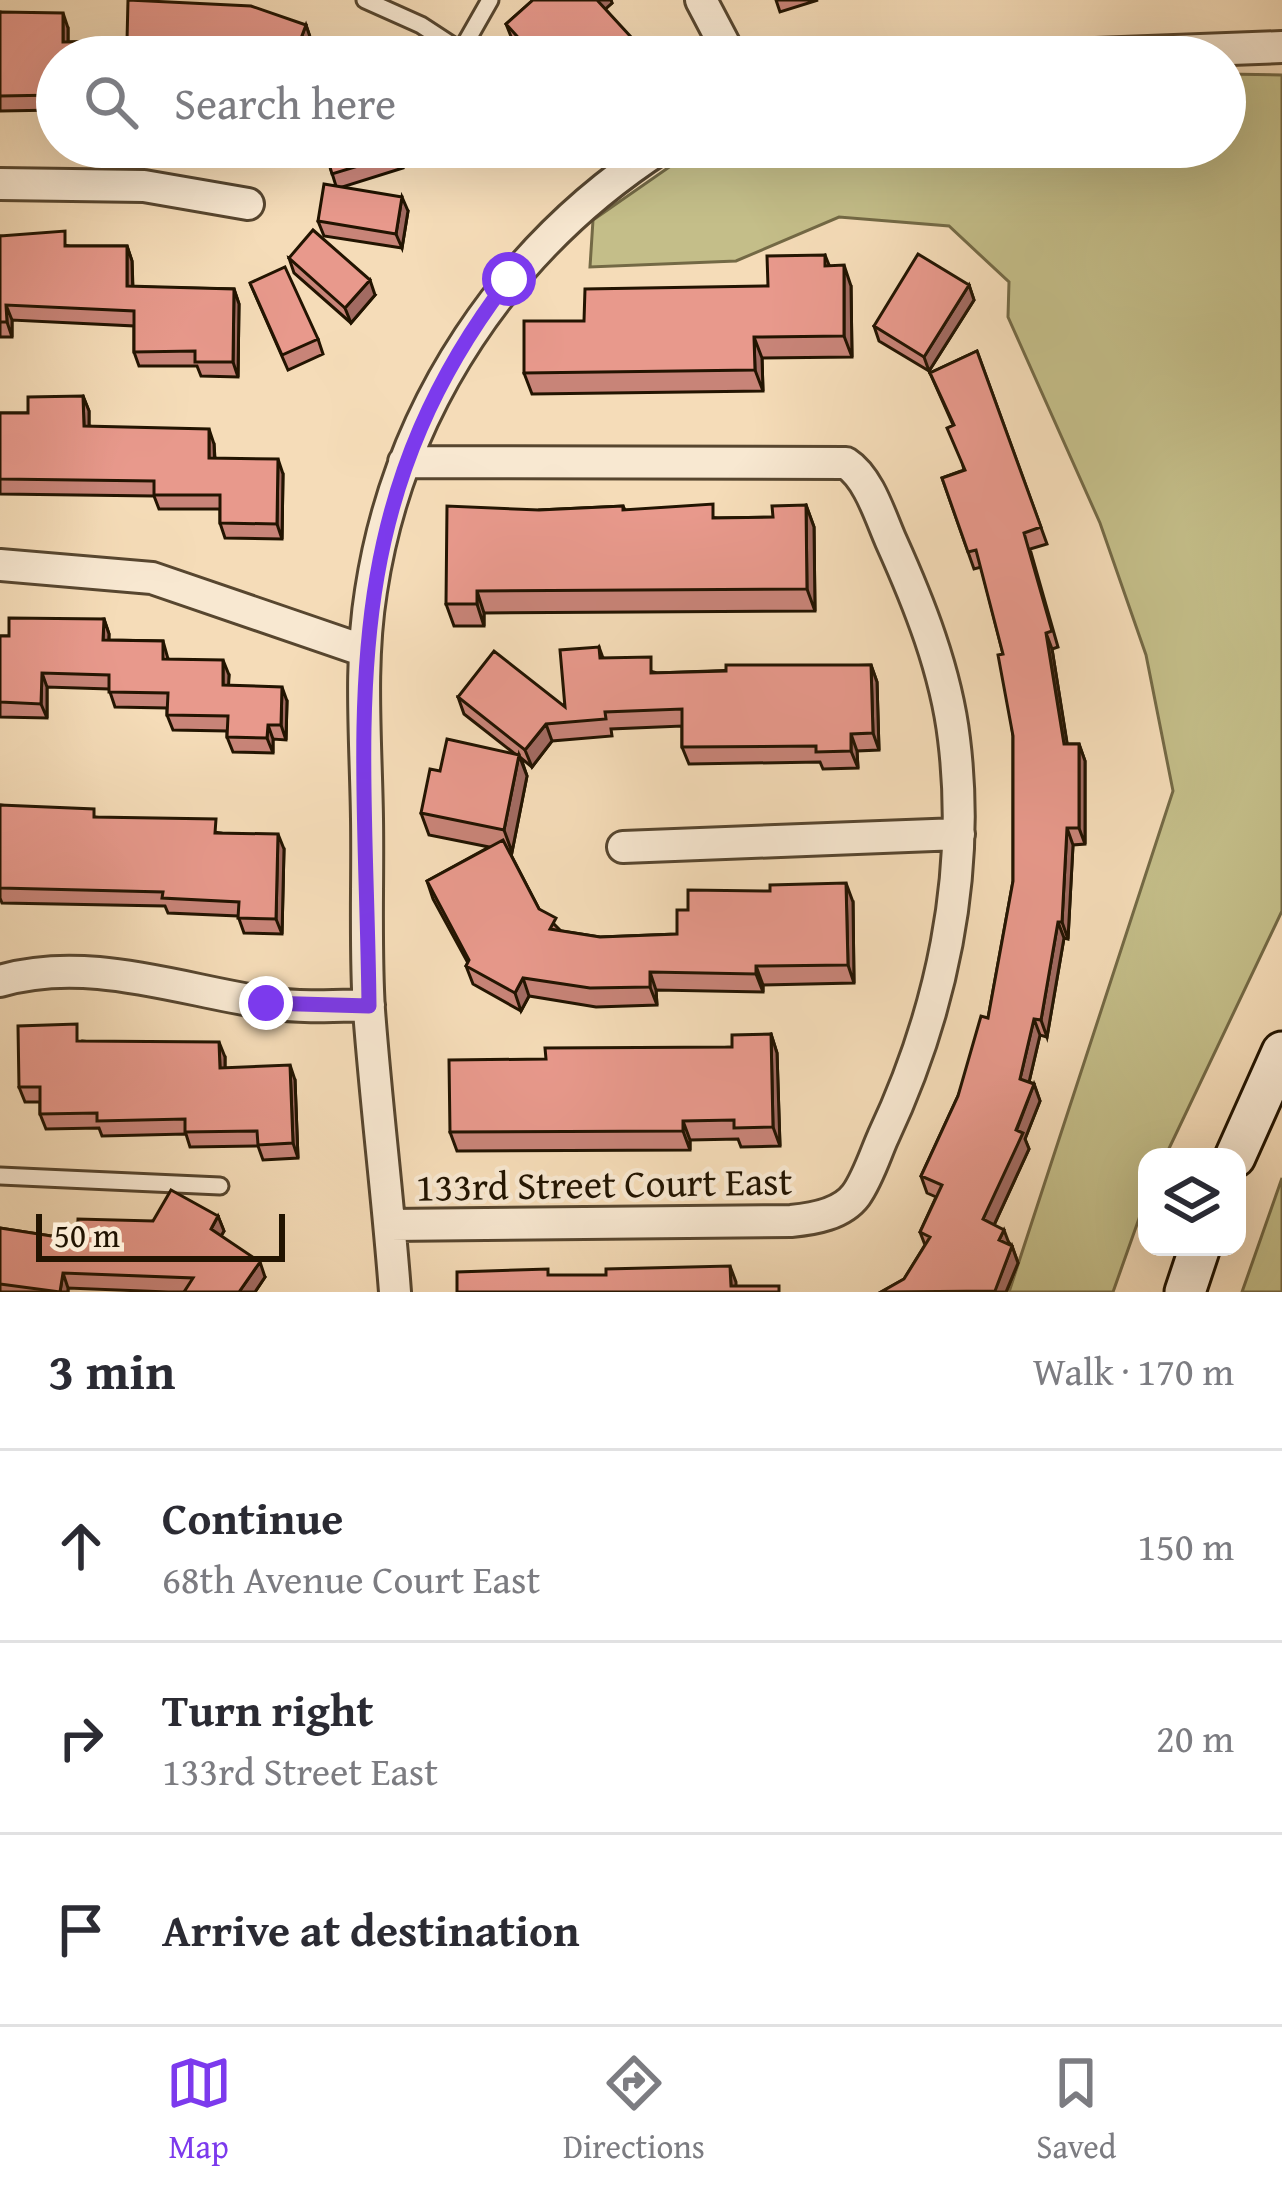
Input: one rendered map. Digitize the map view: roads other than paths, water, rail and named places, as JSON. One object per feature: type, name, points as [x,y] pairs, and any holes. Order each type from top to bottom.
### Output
[{"type":"street","points":[[701,0],[720,36]]},
{"type":"street","points":[[1246,48],[1282,47]]},
{"type":"street","points":[[394,1292],[369,1006],[365,651],[377,555],[404,463],[451,364],[509,279],[588,200],[633,168]]},
{"type":"street","points":[[0,184],[144,186],[248,204]]},
{"type":"street","points":[[404,463],[819,459],[855,469],[909,580],[939,672],[954,740],[959,834],[622,847]]},
{"type":"street","points":[[0,566],[152,578],[365,651]]},
{"type":"street","name":"133rd Street Court East","points":[[389,1225],[820,1219],[855,1198],[923,1044],[943,966],[959,834]]},
{"type":"street","points":[[0,981],[40,972],[84,972],[266,1003],[369,1006]]},
{"type":"street","points":[[1239,1148],[1282,1052]]},
{"type":"street","points":[[1185,1292],[1197,1256]]},
{"type":"lane","points":[[365,0],[432,36]]},
{"type":"lane","points":[[474,36],[490,0]]},
{"type":"lane","points":[[0,1176],[220,1186]]}]
